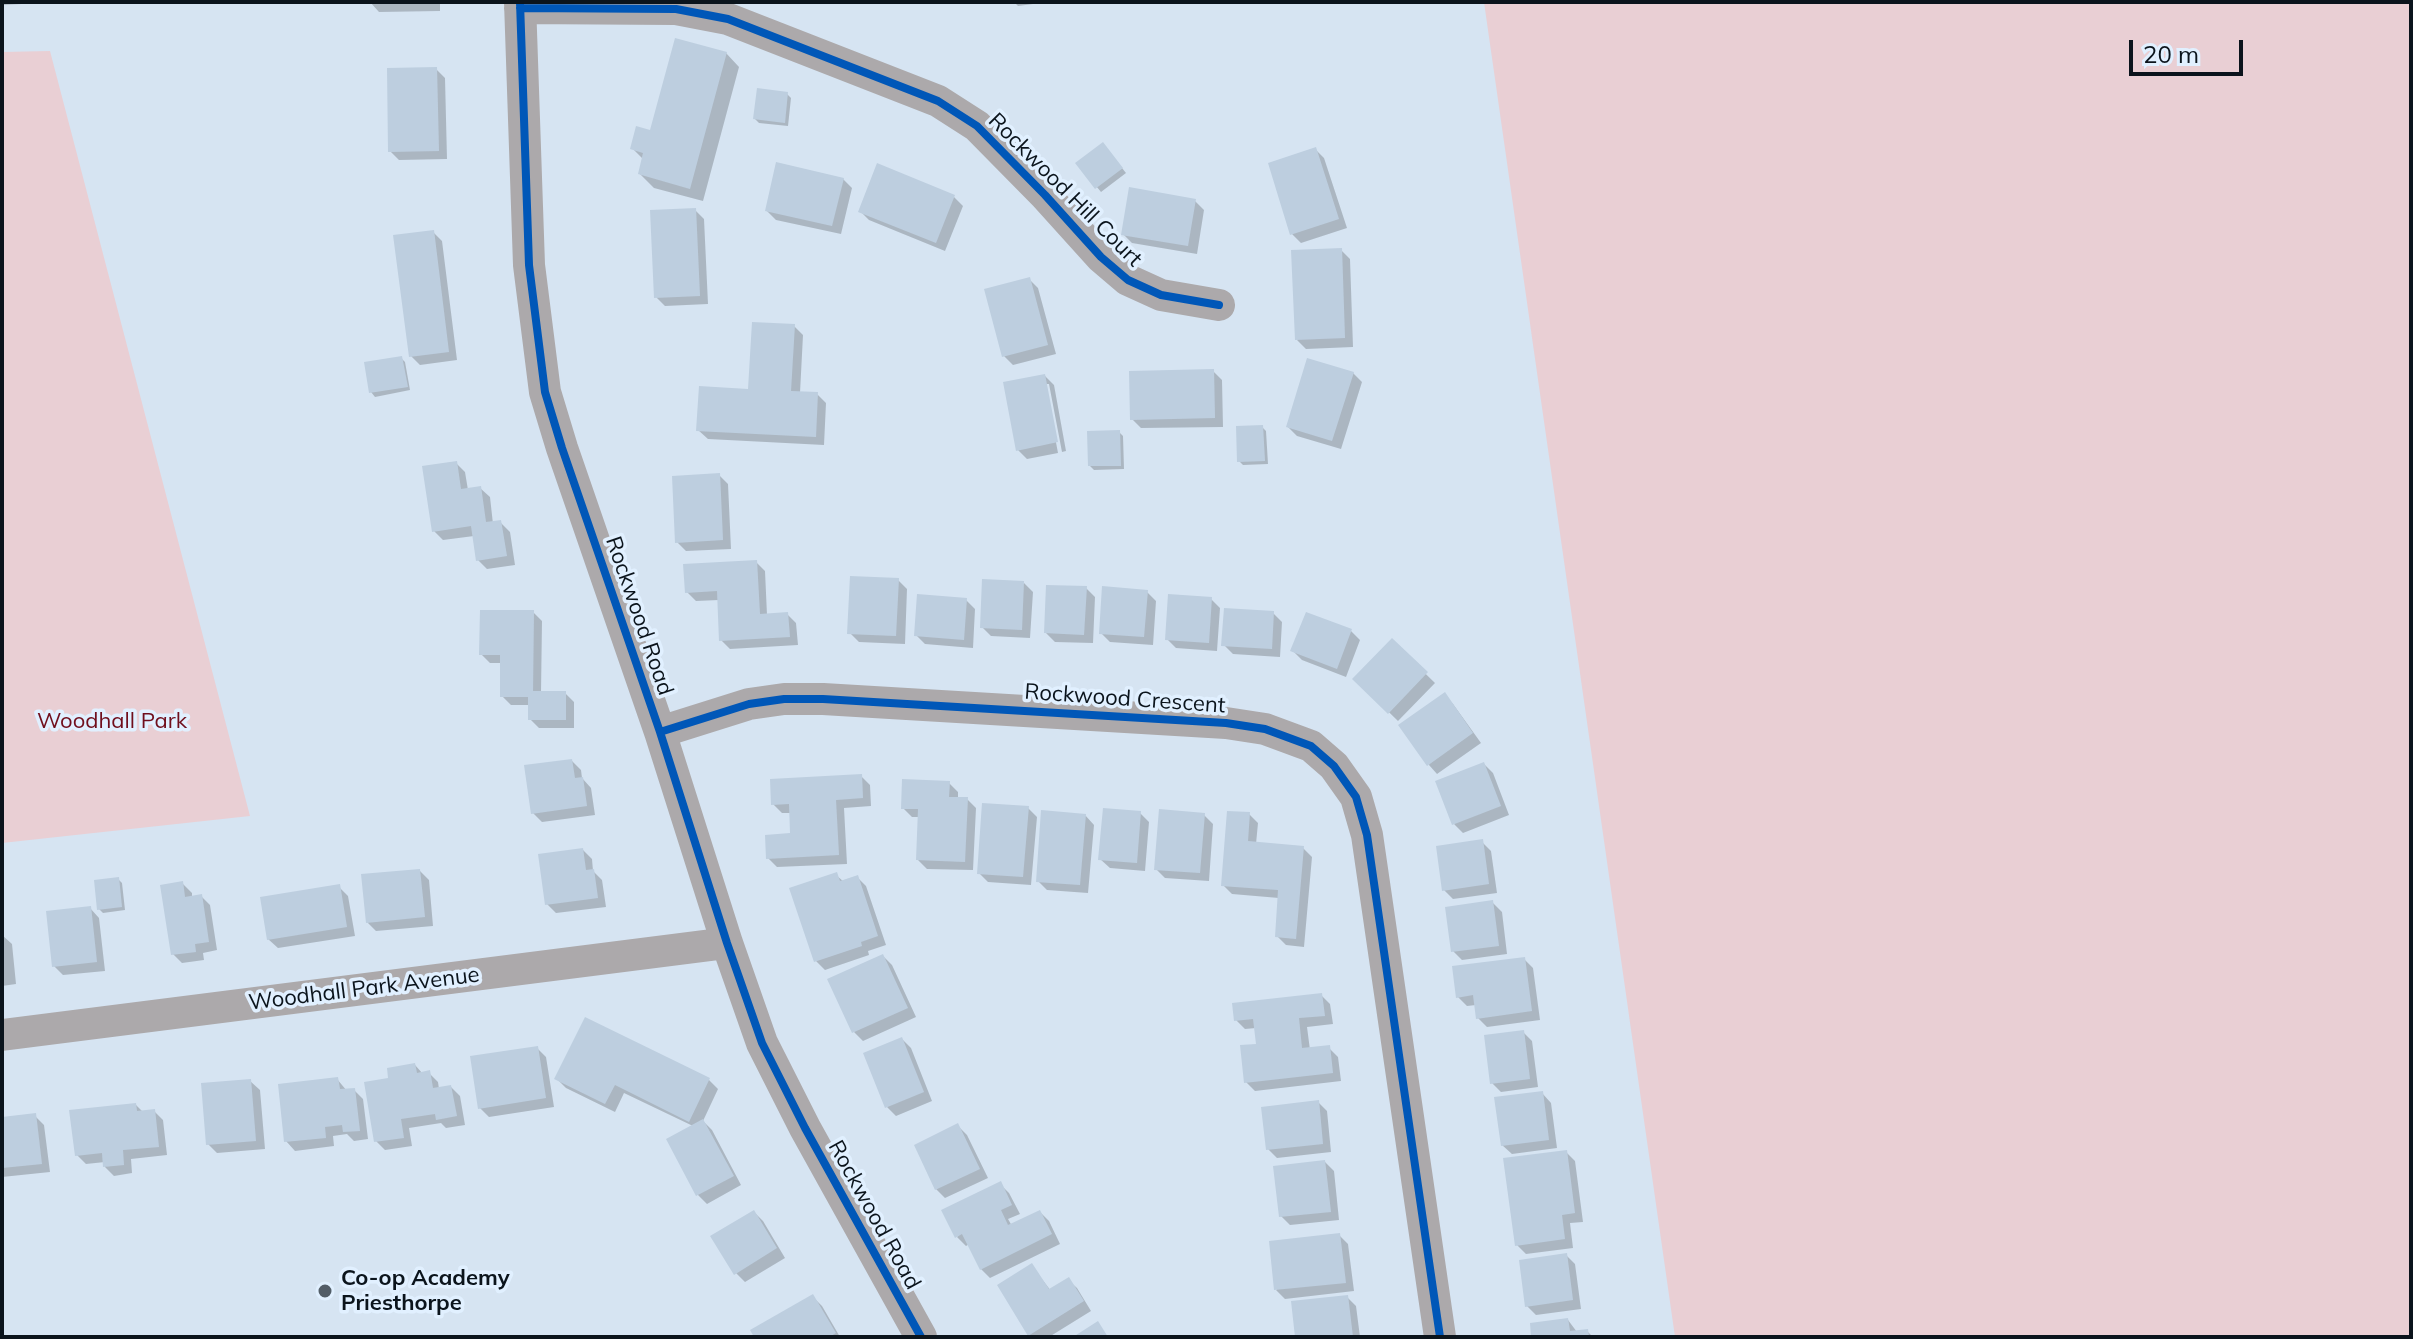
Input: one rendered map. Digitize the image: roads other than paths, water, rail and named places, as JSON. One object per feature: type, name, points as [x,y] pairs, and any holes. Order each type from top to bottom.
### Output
[{"type":"street","name":"Rockwood Hill Court","points":[[520,5],[676,9],[728,19],[938,101],[977,126],[1101,257],[1128,280],[1161,295],[1219,305]]},
{"type":"street","name":"Rockwood Road","points":[[520,5],[529,265],[545,392],[762,1043],[805,1128],[921,1337]]},
{"type":"street","name":"Rockwood Crescent","points":[[660,732],[749,704],[784,699],[823,699],[1226,723],[1265,729],[1311,746],[1334,766],[1356,797],[1367,835],[1440,1337]]},
{"type":"street","name":"Woodhall Park Avenue","points":[[2,1035],[727,943]]},
{"type":"place","name":"Co-op Academy Priesthorpe","points":[[325,1291]]},
{"type":"park label","name":"Woodhall Park","points":[[112,721]]}]
